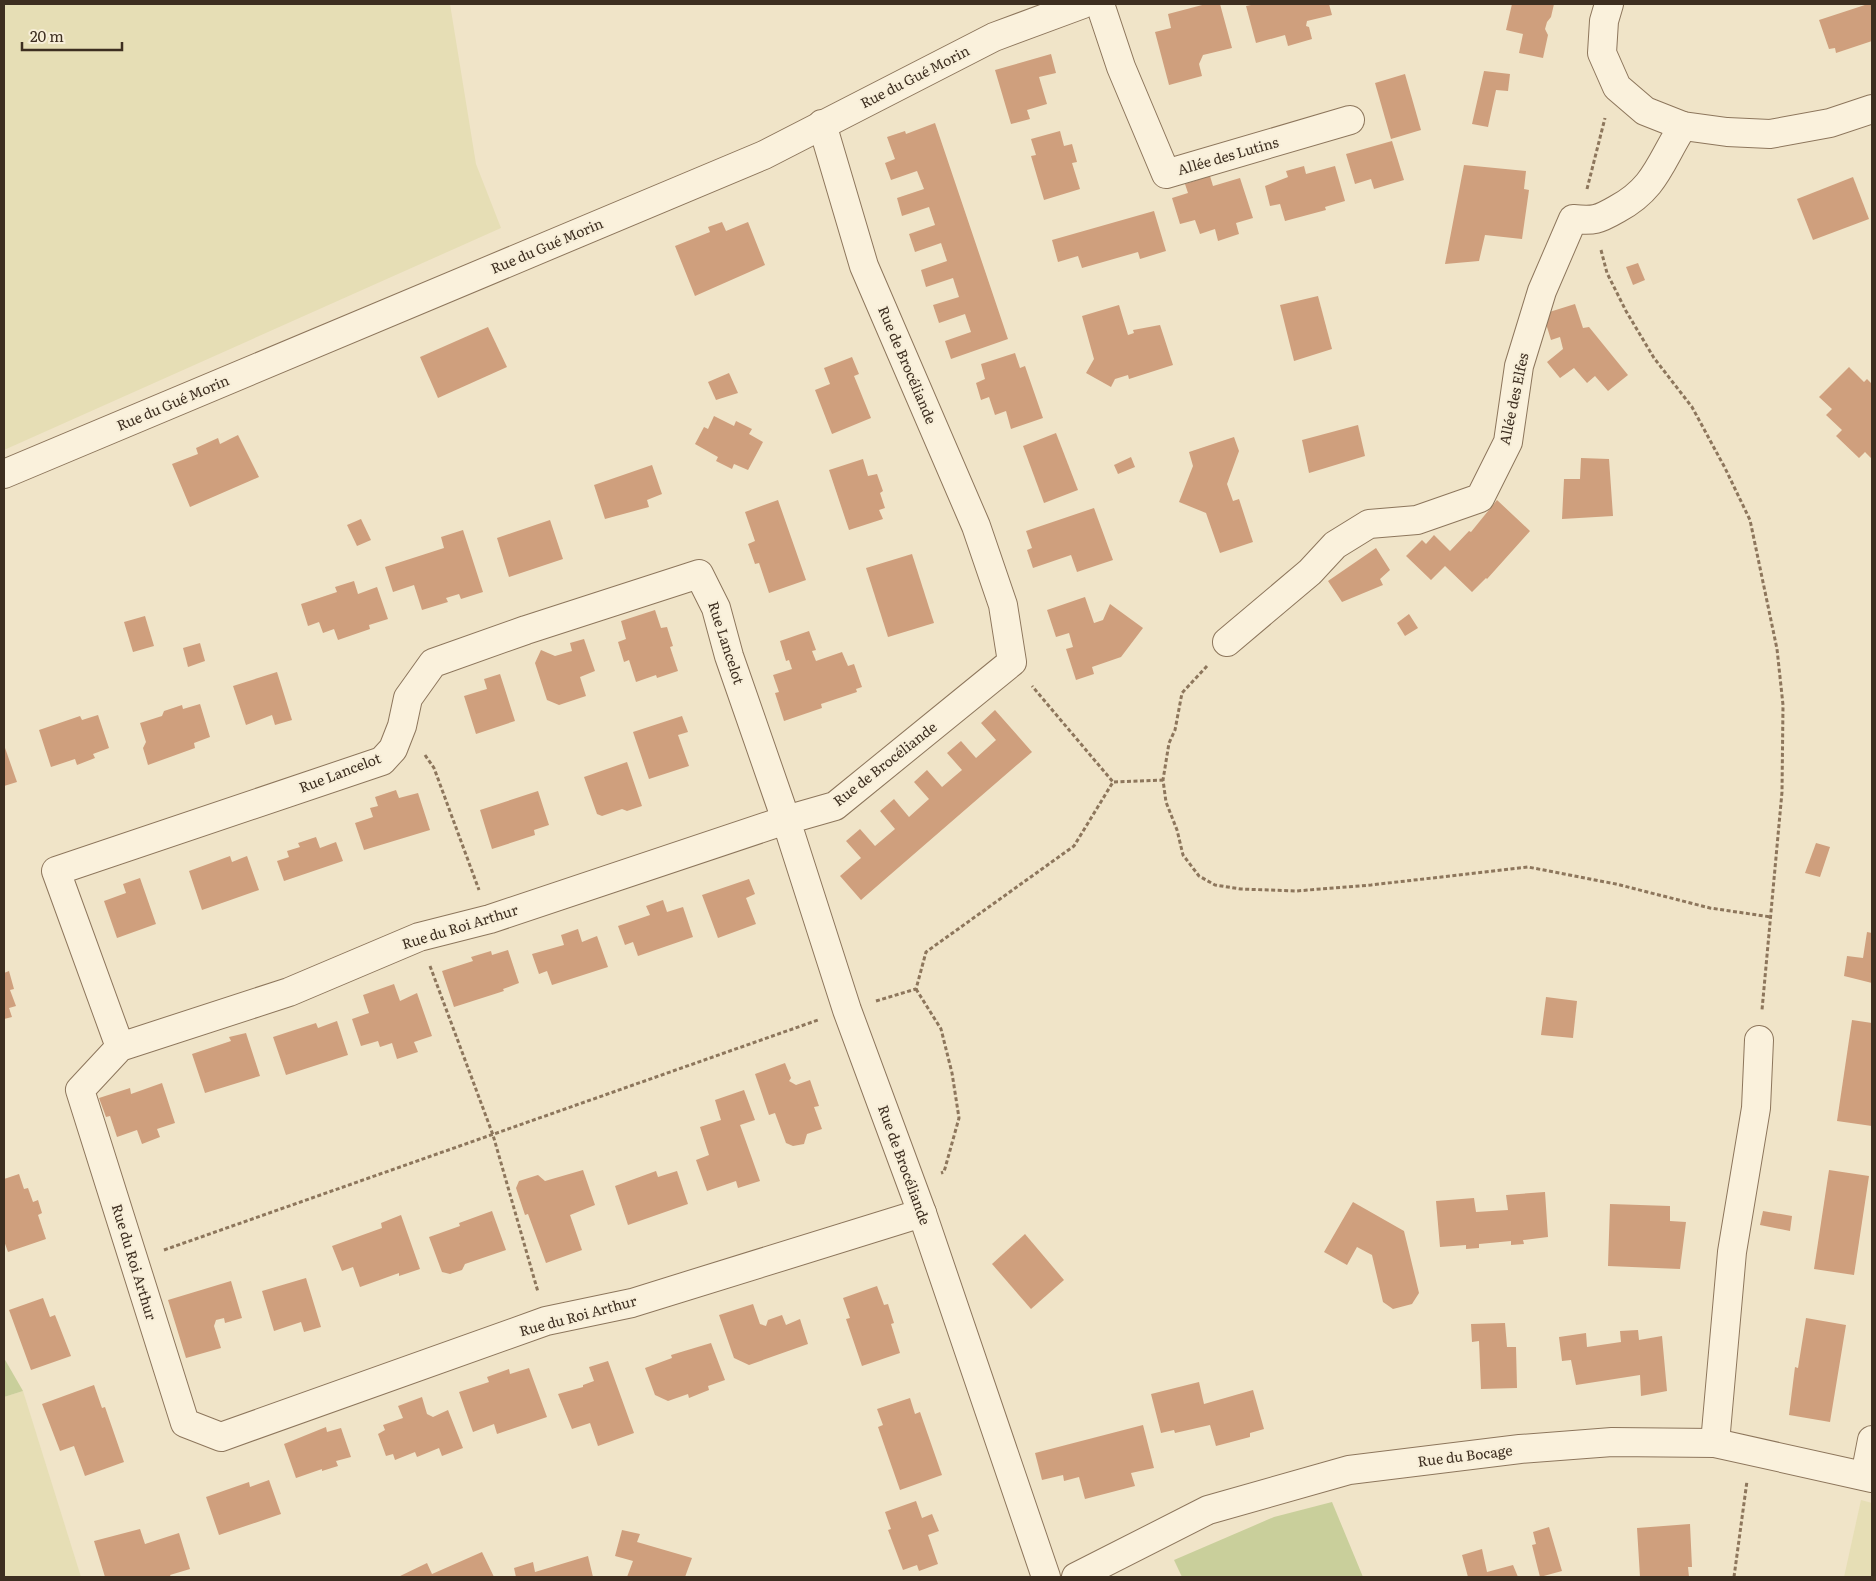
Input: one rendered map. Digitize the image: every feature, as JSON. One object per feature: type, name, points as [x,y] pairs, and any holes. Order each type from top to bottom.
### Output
[{"type":"street","name":"Rue du Gué Morin","points":[[4,474],[764,155],[994,37],[1083,4]]},
{"type":"street","name":"Allée des Lutins","points":[[1100,4],[1121,66],[1166,174],[1350,120]]},
{"type":"street","points":[[1610,4],[1604,22],[1602,53],[1617,87],[1645,110],[1683,126],[1770,134],[1830,123],[1872,109]]},
{"type":"street","name":"Rue de Brocéliande","points":[[822,124],[864,266],[979,534],[1003,605],[1012,662],[835,806],[786,820],[847,1010],[922,1213],[1046,1577]]},
{"type":"street","name":"Allée des Elfes","points":[[1227,642],[1310,572],[1335,545],[1369,524],[1417,520],[1480,498],[1508,442],[1519,366],[1542,291],[1573,219],[1593,221],[1632,201],[1646,190],[1683,126]]},
{"type":"street","name":"Rue Lancelot","points":[[120,1047],[56,871],[382,761],[392,749],[402,726],[408,698],[433,663],[526,630],[699,574],[716,608],[729,656],[786,820]]},
{"type":"street","name":"Rue du Roi Arthur","points":[[786,820],[490,919],[419,937],[289,992],[120,1047],[80,1090],[185,1423],[221,1437],[546,1321],[632,1303],[922,1213]]},
{"type":"street","points":[[1715,1443],[1732,1252],[1756,1108],[1759,1040]]},
{"type":"street","points":[[1868,1477],[1872,1440]]},
{"type":"street","name":"Rue du Bocage","points":[[1076,1577],[1208,1510],[1349,1470],[1520,1449],[1612,1442],[1715,1443],[1868,1477]]},
{"type":"path","points":[[1617,87],[1607,110],[1584,199],[1593,221],[1607,273],[1626,311],[1654,358],[1692,407],[1726,468],[1750,520],[1777,649],[1783,704],[1782,792],[1759,1040]]},
{"type":"path","points":[[1227,642],[1182,693],[1175,730],[1169,743],[1163,780],[1166,802],[1183,855],[1199,876],[1215,885],[1241,889],[1296,891],[1370,885],[1528,867],[1616,884],[1710,908],[1771,917]]},
{"type":"path","points":[[1012,662],[1114,782]]},
{"type":"path","points":[[402,726],[434,768],[490,919]]},
{"type":"path","points":[[1114,782],[1163,780]]},
{"type":"path","points":[[909,1180],[944,1172],[959,1118],[952,1073],[941,1029],[916,989],[926,952],[1074,846],[1114,782]]},
{"type":"path","points":[[419,937],[493,1135],[546,1321]]},
{"type":"path","points":[[134,1260],[847,1010],[916,989]]},
{"type":"path","points":[[1734,1577],[1752,1450]]},
{"type":"shaded area","points":[[4,4],[450,4],[476,164],[501,228],[4,450]]},
{"type":"shaded area","points":[[23,1391],[81,1577],[4,1577],[4,1397]]},
{"type":"shaded area","points":[[1861,1500],[1872,1503],[1872,1577],[1844,1577]]},
{"type":"green space","points":[[4,1358],[23,1391],[4,1397]]},
{"type":"green space","points":[[1332,1502],[1363,1577],[1182,1577],[1174,1560],[1274,1517]]},
{"type":"building","points":[[1206,4],[1220,4],[1232,48],[1203,55],[1199,64],[1202,76],[1169,85],[1155,32],[1171,28],[1168,14]]},
{"type":"building","points":[[1256,4],[1329,4],[1332,15],[1307,21],[1306,26],[1309,27],[1312,39],[1288,46],[1285,35],[1256,43],[1246,6]]},
{"type":"building","points":[[1512,4],[1554,4],[1551,17],[1545,29],[1548,35],[1543,58],[1519,53],[1523,34],[1506,30]]},
{"type":"building","points":[[1872,4],[1872,41],[1836,53],[1835,48],[1829,49],[1819,20]]},
{"type":"building","points":[[1051,54],[1056,73],[1039,77],[1047,104],[1027,110],[1030,119],[1011,124],[995,70]]},
{"type":"building","points":[[1484,71],[1510,74],[1508,91],[1496,90],[1488,127],[1472,124]]},
{"type":"building","points":[[1405,74],[1421,130],[1391,139],[1375,83]]},
{"type":"building","points":[[935,123],[1008,339],[951,359],[945,341],[971,332],[965,314],[939,323],[933,305],[959,297],[953,278],[926,287],[921,270],[947,261],[941,243],[915,252],[909,234],[935,225],[929,207],[902,216],[897,198],[924,189],[917,171],[891,180],[885,163],[895,159],[887,137],[905,131],[906,134]]},
{"type":"building","points":[[1060,131],[1064,146],[1072,144],[1077,162],[1072,163],[1080,189],[1044,200],[1031,156],[1036,155],[1031,139]]},
{"type":"building","points":[[1392,141],[1404,180],[1374,189],[1371,179],[1355,184],[1346,154]]},
{"type":"building","points":[[1464,165],[1526,171],[1524,189],[1529,190],[1522,239],[1485,235],[1479,261],[1445,264]]},
{"type":"building","points":[[1304,166],[1306,174],[1335,166],[1345,201],[1325,207],[1326,210],[1285,221],[1280,204],[1270,206],[1265,186],[1288,177],[1286,171]]},
{"type":"building","points":[[1210,176],[1213,186],[1240,178],[1253,218],[1236,223],[1239,234],[1218,241],[1215,229],[1200,234],[1195,220],[1180,224],[1172,198],[1188,193],[1185,184]]},
{"type":"building","points":[[1853,177],[1869,219],[1813,240],[1797,199]]},
{"type":"building","points":[[1154,211],[1166,251],[1140,259],[1138,252],[1082,268],[1078,256],[1058,262],[1052,240]]},
{"type":"building","points":[[722,222],[726,231],[748,222],[765,265],[695,296],[675,246],[710,232],[708,227]]},
{"type":"building","points":[[1638,263],[1645,280],[1633,285],[1626,267]]},
{"type":"building","points":[[1318,296],[1332,349],[1294,361],[1280,305]]},
{"type":"building","points":[[1575,304],[1583,328],[1589,327],[1628,375],[1608,391],[1595,376],[1587,383],[1574,368],[1560,378],[1547,362],[1563,349],[1560,337],[1551,340],[1543,314]]},
{"type":"building","points":[[1119,305],[1128,335],[1134,333],[1133,330],[1160,325],[1173,365],[1129,379],[1128,375],[1115,379],[1111,387],[1086,373],[1094,359],[1082,316]]},
{"type":"building","points":[[488,327],[507,367],[438,398],[420,357]]},
{"type":"building","points":[[1015,353],[1020,368],[1025,366],[1043,418],[1011,429],[1006,411],[995,415],[989,397],[981,400],[976,383],[985,379],[981,364]]},
{"type":"building","points":[[852,357],[859,374],[854,376],[871,418],[832,434],[815,390],[830,384],[824,368]]},
{"type":"building","points":[[1849,367],[1864,382],[1867,379],[1872,384],[1872,459],[1865,452],[1859,458],[1836,436],[1842,430],[1826,415],[1832,409],[1819,397]]},
{"type":"building","points":[[729,373],[738,393],[716,400],[708,382]]},
{"type":"building","points":[[714,416],[734,426],[736,421],[752,429],[749,434],[763,442],[748,470],[734,464],[732,469],[716,461],[718,457],[695,444],[704,427],[708,429]]},
{"type":"building","points":[[1358,425],[1365,456],[1309,473],[1302,440]]},
{"type":"building","points":[[1056,433],[1078,490],[1044,503],[1023,446]]},
{"type":"building","points":[[238,435],[259,477],[190,507],[172,464],[198,454],[196,448],[218,438],[220,444]]},
{"type":"building","points":[[1234,437],[1239,451],[1227,484],[1233,501],[1239,499],[1253,542],[1220,553],[1206,513],[1179,502],[1193,466],[1189,452]]},
{"type":"building","points":[[1131,457],[1135,467],[1118,474],[1114,465]]},
{"type":"building","points":[[1581,458],[1609,459],[1613,516],[1562,519],[1564,479],[1580,479]]},
{"type":"building","points":[[863,459],[868,476],[877,474],[883,491],[880,493],[885,508],[879,510],[883,519],[849,530],[829,470]]},
{"type":"building","points":[[652,465],[662,494],[647,500],[649,507],[605,519],[594,485]]},
{"type":"building","points":[[778,500],[806,580],[769,593],[759,563],[755,564],[748,544],[755,541],[745,512]]},
{"type":"building","points":[[1497,500],[1530,531],[1487,579],[1472,592],[1445,566],[1431,580],[1406,556],[1422,540],[1426,544],[1434,535],[1450,551],[1469,531],[1471,532]]},
{"type":"building","points":[[1094,508],[1113,560],[1077,572],[1071,555],[1033,568],[1027,550],[1032,548],[1026,531]]},
{"type":"building","points":[[361,519],[371,540],[357,546],[347,525]]},
{"type":"building","points":[[550,520],[563,559],[509,577],[497,538]]},
{"type":"building","points":[[463,530],[483,592],[461,599],[459,594],[446,598],[448,602],[422,610],[414,585],[393,592],[385,567],[444,548],[441,537]]},
{"type":"building","points":[[1376,548],[1390,570],[1380,579],[1383,585],[1342,602],[1328,581]]},
{"type":"building","points":[[912,554],[934,623],[888,637],[866,568]]},
{"type":"building","points":[[354,581],[358,594],[377,587],[388,619],[369,625],[370,629],[338,640],[334,629],[323,633],[319,622],[308,626],[301,604],[337,592],[335,587]]},
{"type":"building","points":[[1085,597],[1094,623],[1103,620],[1110,604],[1143,628],[1121,657],[1092,667],[1094,674],[1076,680],[1066,649],[1073,647],[1069,633],[1056,637],[1047,610]]},
{"type":"building","points":[[655,610],[661,628],[667,627],[673,646],[670,647],[678,671],[657,678],[656,675],[636,682],[629,660],[624,662],[618,642],[626,639],[621,621]]},
{"type":"building","points":[[1409,614],[1418,628],[1405,636],[1397,623]]},
{"type":"building","points":[[145,616],[154,646],[133,652],[124,622]]},
{"type":"building","points":[[809,631],[816,650],[812,651],[816,661],[842,652],[848,666],[854,664],[862,687],[856,689],[857,692],[821,704],[822,708],[784,721],[775,693],[779,692],[773,675],[792,669],[789,660],[786,661],[780,641]]},
{"type":"building","points":[[584,639],[595,671],[580,677],[586,696],[559,705],[547,700],[535,663],[541,650],[555,656],[572,651],[570,643]]},
{"type":"building","points":[[200,643],[205,661],[188,667],[183,648]]},
{"type":"building","points":[[277,672],[292,720],[275,725],[272,715],[246,725],[233,686]]},
{"type":"building","points":[[500,674],[515,721],[476,734],[464,696],[487,689],[484,679]]},
{"type":"building","points":[[200,704],[210,737],[194,743],[195,748],[148,765],[143,748],[146,742],[140,723],[162,716],[164,711],[182,705],[183,709]]},
{"type":"building","points":[[995,710],[1032,752],[861,900],[840,876],[861,858],[846,841],[860,829],[875,846],[895,829],[880,811],[894,799],[909,817],[929,799],[914,782],[927,770],[942,787],[962,770],[947,753],[961,741],[976,758],[996,740],[981,723]]},
{"type":"building","points":[[98,715],[109,748],[93,754],[95,758],[77,765],[75,759],[51,767],[39,730],[80,716],[82,720]]},
{"type":"building","points":[[682,716],[688,732],[678,735],[689,766],[649,779],[633,732]]},
{"type":"building","points":[[4,745],[17,782],[4,786]]},
{"type":"building","points":[[627,762],[642,806],[627,811],[622,809],[602,816],[597,814],[584,777]]},
{"type":"building","points":[[396,790],[399,798],[418,793],[430,830],[364,850],[355,823],[373,817],[370,808],[378,806],[375,797]]},
{"type":"building","points":[[538,791],[549,825],[534,830],[535,835],[492,849],[480,810]]},
{"type":"building","points":[[316,837],[320,848],[336,842],[343,861],[284,881],[277,861],[289,857],[287,851],[300,847],[298,843]]},
{"type":"building","points":[[1816,843],[1830,847],[1820,877],[1805,873]]},
{"type":"building","points":[[230,856],[232,862],[247,856],[259,890],[202,910],[189,871]]},
{"type":"building","points":[[140,878],[156,924],[117,938],[104,901],[126,893],[123,884]]},
{"type":"building","points":[[749,879],[755,894],[746,898],[756,924],[718,938],[702,895]]},
{"type":"building","points":[[663,900],[667,912],[683,907],[693,937],[638,956],[633,942],[625,945],[618,926],[650,915],[646,906]]},
{"type":"building","points":[[578,929],[582,942],[597,936],[608,967],[552,985],[547,971],[539,974],[532,954],[564,945],[561,935]]},
{"type":"building","points":[[1867,932],[1872,933],[1872,983],[1844,976],[1847,956],[1863,958]]},
{"type":"building","points":[[508,950],[519,983],[503,989],[504,991],[454,1007],[442,971],[473,961],[471,957],[491,951],[492,955]]},
{"type":"building","points":[[9,971],[14,989],[10,990],[16,1006],[9,1008],[12,1017],[4,1019],[4,973]]},
{"type":"building","points":[[394,984],[400,1001],[417,993],[432,1036],[414,1042],[418,1052],[397,1059],[392,1043],[380,1047],[378,1041],[361,1046],[352,1019],[369,1013],[363,995]]},
{"type":"building","points":[[1546,997],[1577,1001],[1573,1038],[1541,1035]]},
{"type":"building","points":[[1852,1020],[1872,1023],[1872,1126],[1837,1121]]},
{"type":"building","points":[[337,1021],[348,1055],[286,1075],[273,1037],[316,1023],[318,1028]]},
{"type":"building","points":[[246,1033],[260,1076],[205,1093],[192,1054],[231,1041],[229,1037]]},
{"type":"building","points":[[785,1063],[791,1078],[789,1081],[796,1085],[810,1080],[819,1106],[814,1107],[822,1129],[807,1134],[804,1144],[793,1146],[786,1143],[775,1113],[769,1115],[755,1074]]},
{"type":"building","points":[[162,1083],[175,1123],[157,1129],[160,1137],[142,1144],[137,1130],[117,1137],[110,1116],[106,1117],[99,1098],[130,1088],[131,1094]]},
{"type":"building","points":[[744,1090],[755,1120],[740,1125],[760,1181],[738,1188],[736,1181],[707,1191],[696,1160],[709,1155],[700,1127],[721,1120],[715,1100]]},
{"type":"building","points":[[583,1170],[595,1205],[570,1215],[582,1250],[546,1263],[528,1214],[525,1215],[516,1188],[519,1181],[538,1175],[545,1181]]},
{"type":"building","points":[[1829,1170],[1869,1176],[1854,1275],[1814,1269]]},
{"type":"building","points":[[656,1171],[658,1177],[677,1171],[688,1204],[628,1225],[615,1186]]},
{"type":"building","points":[[19,1174],[24,1189],[28,1188],[33,1202],[38,1200],[42,1213],[38,1215],[46,1239],[8,1252],[4,1241],[4,1179]]},
{"type":"building","points":[[1545,1192],[1548,1237],[1523,1240],[1524,1244],[1511,1245],[1511,1241],[1479,1244],[1479,1248],[1466,1249],[1466,1245],[1440,1247],[1436,1201],[1474,1198],[1476,1212],[1508,1210],[1506,1195]]},
{"type":"building","points":[[1353,1202],[1404,1231],[1419,1293],[1412,1304],[1393,1309],[1383,1302],[1372,1255],[1357,1247],[1347,1265],[1324,1252]]},
{"type":"building","points":[[1610,1204],[1670,1206],[1670,1221],[1686,1222],[1680,1269],[1608,1266]]},
{"type":"building","points":[[492,1211],[506,1250],[465,1264],[462,1270],[450,1274],[442,1272],[429,1237],[460,1226],[459,1223]]},
{"type":"building","points":[[1763,1211],[1792,1216],[1790,1231],[1760,1225]]},
{"type":"building","points":[[401,1215],[420,1269],[399,1276],[399,1273],[360,1287],[353,1267],[342,1271],[332,1246],[382,1228],[381,1223]]},
{"type":"building","points":[[1025,1234],[1064,1280],[1031,1309],[992,1264]]},
{"type":"building","points":[[306,1278],[321,1327],[304,1332],[301,1322],[274,1331],[262,1291]]},
{"type":"building","points":[[231,1281],[242,1318],[225,1323],[224,1318],[216,1320],[214,1326],[221,1348],[186,1358],[168,1300]]},
{"type":"building","points":[[877,1286],[884,1305],[888,1304],[894,1323],[891,1324],[900,1353],[862,1366],[846,1319],[850,1318],[843,1298]]},
{"type":"building","points":[[43,1298],[50,1317],[55,1315],[71,1356],[31,1370],[9,1310]]},
{"type":"building","points":[[753,1304],[760,1324],[766,1326],[768,1320],[782,1315],[786,1325],[800,1319],[808,1344],[749,1365],[734,1358],[719,1315]]},
{"type":"building","points":[[1806,1318],[1846,1325],[1830,1422],[1789,1415],[1795,1367],[1798,1368]]},
{"type":"building","points":[[1505,1323],[1507,1347],[1516,1347],[1517,1388],[1481,1389],[1479,1341],[1472,1342],[1471,1324]]},
{"type":"building","points":[[1638,1330],[1639,1340],[1662,1336],[1667,1391],[1641,1396],[1640,1375],[1576,1385],[1571,1360],[1562,1361],[1559,1337],[1586,1333],[1587,1347],[1621,1342],[1620,1331]]},
{"type":"building","points":[[711,1343],[725,1380],[708,1386],[709,1390],[689,1398],[688,1394],[668,1401],[655,1395],[645,1368],[672,1358],[671,1355]]},
{"type":"building","points":[[608,1361],[634,1433],[598,1446],[590,1423],[572,1429],[558,1394],[583,1387],[583,1385],[594,1381],[589,1367]]},
{"type":"building","points":[[529,1368],[547,1417],[497,1434],[494,1424],[473,1432],[459,1392],[489,1382],[487,1377],[509,1369],[510,1374]]},
{"type":"building","points":[[1199,1382],[1204,1404],[1253,1390],[1264,1429],[1250,1433],[1250,1437],[1216,1446],[1210,1425],[1175,1433],[1174,1430],[1161,1433],[1151,1394]]},
{"type":"building","points":[[94,1385],[102,1408],[105,1407],[124,1462],[85,1476],[74,1446],[60,1451],[42,1404]]},
{"type":"building","points":[[422,1397],[427,1414],[433,1417],[448,1410],[463,1448],[442,1456],[439,1448],[417,1457],[415,1452],[395,1460],[393,1454],[386,1456],[378,1434],[385,1430],[383,1425],[403,1418],[398,1406]]},
{"type":"building","points":[[910,1398],[915,1414],[920,1412],[942,1475],[900,1490],[878,1427],[883,1425],[877,1409]]},
{"type":"building","points":[[1143,1425],[1154,1468],[1131,1473],[1135,1486],[1085,1499],[1079,1477],[1064,1481],[1063,1475],[1042,1480],[1035,1453]]},
{"type":"building","points":[[326,1427],[327,1432],[341,1428],[351,1457],[336,1461],[338,1466],[322,1471],[322,1469],[296,1478],[284,1444]]},
{"type":"building","points":[[269,1480],[281,1514],[219,1535],[206,1497],[249,1482],[250,1487]]},
{"type":"building","points":[[916,1501],[922,1518],[932,1514],[939,1531],[928,1535],[938,1564],[919,1571],[917,1565],[903,1570],[888,1530],[891,1529],[885,1512]]},
{"type":"building","points":[[1690,1524],[1692,1567],[1688,1567],[1689,1577],[1640,1577],[1637,1528]]},
{"type":"building","points":[[1549,1527],[1562,1571],[1540,1577],[1532,1545],[1536,1544],[1533,1532]]},
{"type":"building","points":[[140,1529],[145,1544],[179,1533],[190,1569],[170,1575],[171,1577],[105,1577],[94,1541]]},
{"type":"building","points":[[622,1530],[640,1534],[637,1542],[692,1558],[685,1577],[627,1577],[633,1561],[615,1556]]},
{"type":"building","points":[[1482,1549],[1487,1572],[1513,1565],[1518,1577],[1468,1577],[1462,1555]]},
{"type":"building","points":[[482,1552],[494,1577],[398,1577],[427,1563],[432,1574]]},
{"type":"building","points":[[588,1556],[593,1577],[516,1577],[514,1568],[533,1562],[535,1572]]}]
